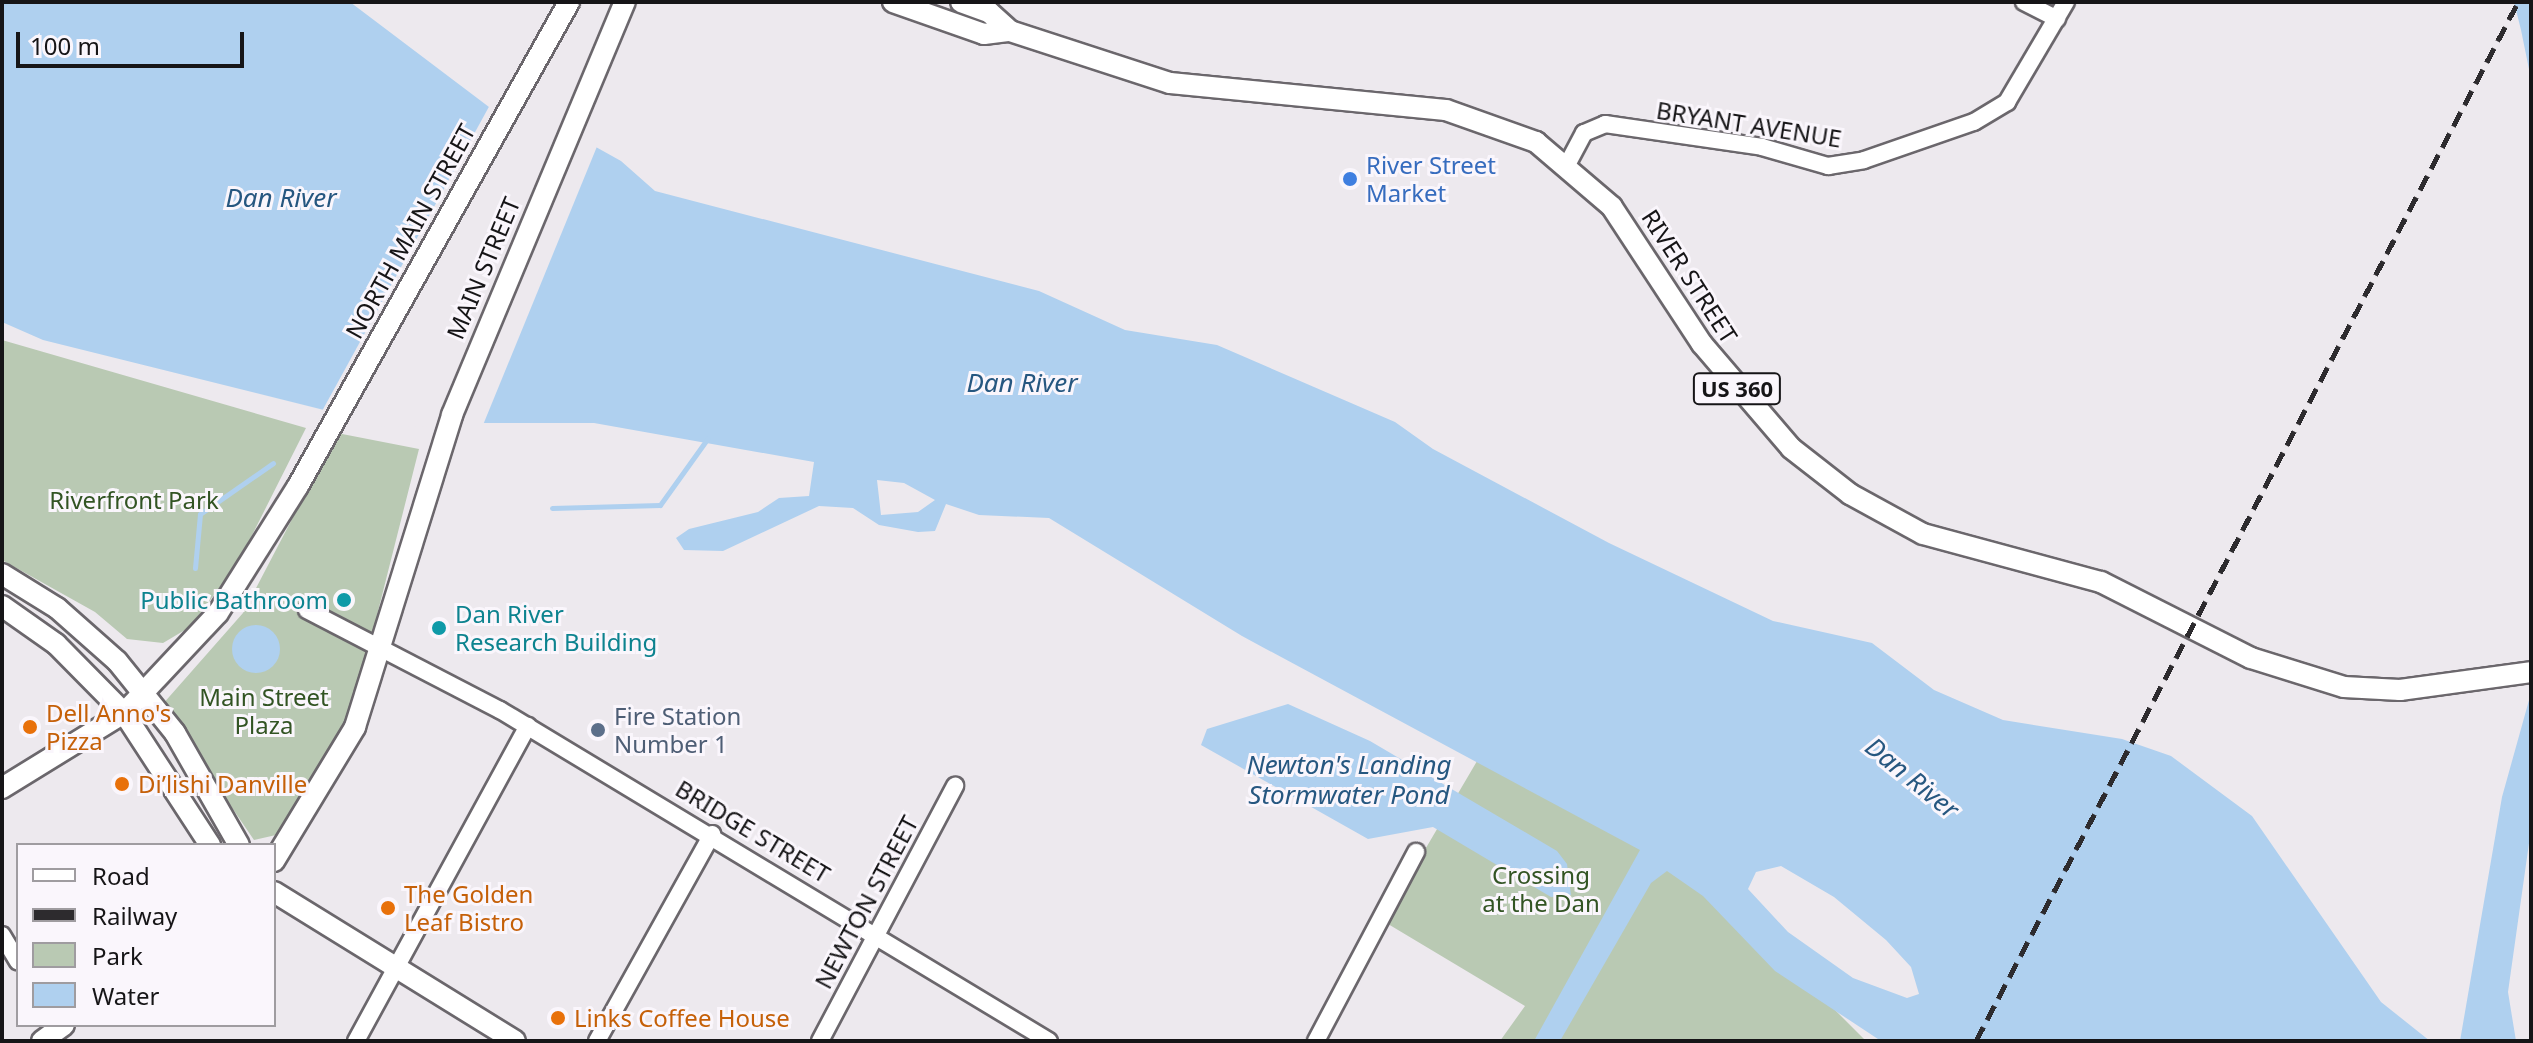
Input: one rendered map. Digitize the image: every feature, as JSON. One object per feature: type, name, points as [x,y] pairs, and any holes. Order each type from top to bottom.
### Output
[{"type":"main road","name":"NORTH MAIN STREET","points":[[146,695],[218,613],[298,486],[569,2]]},
{"type":"main road","name":"MAIN STREET","points":[[276,858],[332,775],[384,650],[426,488],[486,328],[625,2]]},
{"type":"main road","name":"RIVER STREET","points":[[893,2],[984,34],[1010,31]]},
{"type":"main road","name":"RIVER STREET","points":[[961,2],[989,12],[1010,31],[1170,83],[1446,110],[1513,131],[1568,163],[1612,207],[1702,344],[1762,419],[1822,475],[1881,513],[1970,551],[2132,594],[2251,658],[2313,680],[2400,690],[2524,674]]},
{"type":"main road","points":[[2,574],[87,632],[146,695],[202,774],[238,843]]},
{"type":"main road","points":[[2,606],[56,644],[124,713],[209,843]]},
{"type":"main road","points":[[2,788],[124,713],[146,695]]},
{"type":"main road","points":[[276,893],[397,971],[515,1041]]},
{"type":"street","points":[[2024,2],[2057,19]]},
{"type":"street","name":"BRYANT AVENUE","points":[[1568,163],[1584,133],[1605,124],[1762,147],[1828,166],[1864,160],[1974,122],[2007,102],[2066,2]]},
{"type":"street","name":"BRIDGE STREET","points":[[307,610],[528,726],[878,933],[1049,1041]]},
{"type":"street","points":[[356,1041],[397,971],[528,726]]},
{"type":"street","name":"NEWTON STREET","points":[[820,1041],[955,786]]},
{"type":"street","points":[[597,1041],[712,834]]},
{"type":"street","points":[[1316,1041],[1416,852]]},
{"type":"street","points":[[2,935],[16,959]]},
{"type":"green space","name":"Riverfront Park","points":[[2,340],[306,428],[238,563],[190,627],[163,643],[127,639],[95,612],[2,560]]},
{"type":"green space","name":"Main Street Plaza","points":[[337,433],[419,449],[351,718],[305,799],[276,835],[254,840],[162,705],[243,613]]},
{"type":"green space","name":"Crossing at the Dan","points":[[1490,739],[1757,932],[1866,1041],[1500,1041],[1525,1006],[1383,921]]},
{"type":"water","name":"Dan River","points":[[2,2],[350,2],[489,107],[551,122],[621,161],[655,191],[1039,291],[1125,330],[1217,345],[1395,422],[1433,449],[1609,543],[1773,621],[1872,643],[1934,690],[2003,720],[2122,739],[2171,756],[2252,816],[2381,1002],[2430,1041],[1881,1041],[1775,971],[1703,896],[1667,871],[1651,883],[1560,1041],[1534,1041],[1640,850],[1242,636],[1049,518],[979,515],[946,504],[935,531],[918,532],[879,525],[853,508],[819,506],[723,551],[684,550],[676,538],[689,529],[758,512],[779,498],[809,496],[814,462],[594,423],[376,423],[43,340],[2,322]],"holes":[[[877,480],[904,483],[935,500],[918,512],[881,515]],[[1781,866],[1834,897],[1886,940],[1911,967],[1919,994],[1907,998],[1853,978],[1788,932],[1748,889],[1756,872]]]},
{"type":"water","points":[[2514,2],[2531,2],[2531,79],[2521,30]]},
{"type":"water","points":[[256,625],[273,632],[280,649],[273,666],[256,673],[239,666],[232,649],[239,632]]},
{"type":"water","points":[[2531,693],[2531,829],[2508,992],[2516,1041],[2460,1041],[2502,797]]},
{"type":"water","name":"Newton's Landing Stormwater Pond","points":[[1288,704],[1370,741],[1557,851],[1567,864],[1571,895],[1551,897],[1433,827],[1368,839],[1201,745],[1207,729]]},
{"type":"pier","points":[[491,103],[553,118],[598,144],[483,425],[376,427],[321,413]]},
{"type":"waterway","points":[[552,508],[660,505],[708,438]]},
{"type":"waterway","points":[[195,568],[200,514],[273,463]]},
{"type":"railway","points":[[1976,1041],[2518,2]]},
{"type":"place","name":"River Street Market","points":[[1350,179]]},
{"type":"place","name":"Public Bathroom","points":[[344,600]]},
{"type":"place","name":"Dan River Research Building","points":[[439,628]]},
{"type":"place","name":"Dell Anno's Pizza","points":[[30,727]]},
{"type":"place","name":"Fire Station Number 1","points":[[598,730]]},
{"type":"place","name":"Di’lishi Danville","points":[[122,784]]},
{"type":"place","name":"The Golden Leaf Bistro","points":[[388,908]]},
{"type":"place","name":"Links Coffee House","points":[[558,1018]]}]
